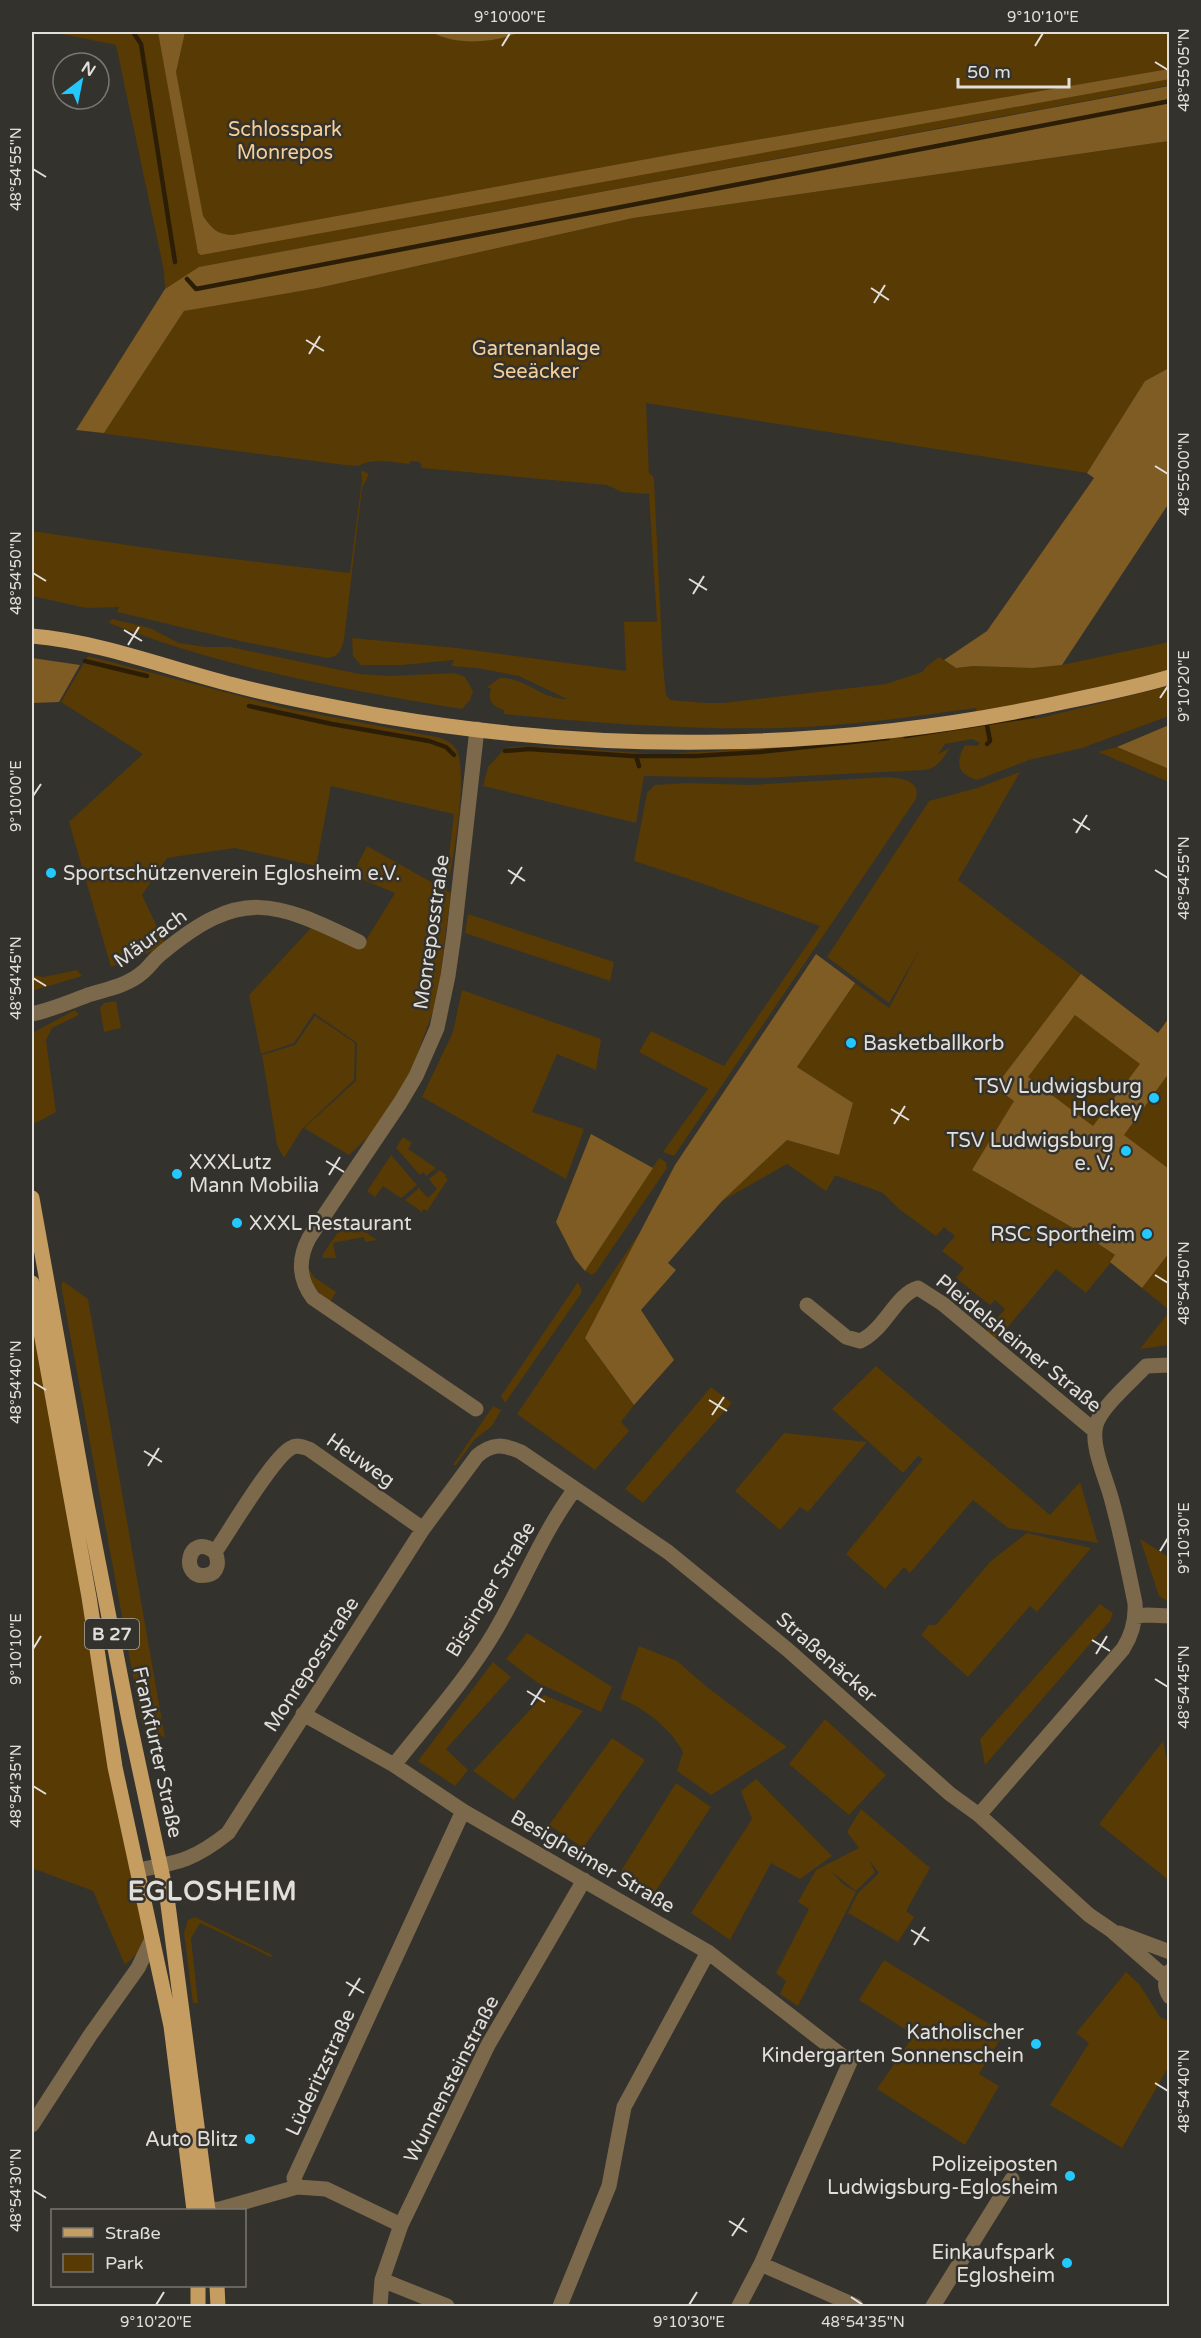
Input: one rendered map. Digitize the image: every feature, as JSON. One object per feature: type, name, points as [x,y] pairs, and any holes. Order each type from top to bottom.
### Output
[{"type":"main road","points":[[32,636],[121,652],[235,685],[383,716],[584,740],[770,741],[877,732],[1021,712],[1170,677]]},
{"type":"main road","name":"Frankfurter Straße","points":[[32,1198],[86,1499],[166,1897],[208,2209]]},
{"type":"main road","name":"Frankfurter Straße","points":[[32,1283],[89,1597],[115,1767],[171,2026],[194,2209]]},
{"type":"main road","points":[[198,2287],[198,2307]]},
{"type":"main road","points":[[217,2287],[218,2307]]},
{"type":"street","name":"Monreposstraße","points":[[476,1409],[313,1298],[302,1280],[300,1263],[309,1238],[416,1077],[437,1028],[454,934],[477,729]]},
{"type":"street","name":"Mäurach","points":[[32,1014],[126,983],[143,973],[160,954],[197,927],[216,917],[243,908],[257,906],[288,911],[359,942]]},
{"type":"street","name":"Pleidelsheimer Straße","points":[[807,1305],[846,1337],[861,1341],[875,1332],[906,1296],[918,1288],[943,1304],[1095,1431]]},
{"type":"street","points":[[980,1815],[1123,1649],[1132,1633],[1135,1604],[1113,1502],[1098,1454],[1095,1431],[1099,1417],[1146,1366],[1170,1365]]},
{"type":"street","name":"Monreposstraße","points":[[138,1870],[189,1859],[206,1850],[228,1833],[423,1529],[477,1456],[486,1448],[496,1445]]},
{"type":"street","name":"Straßenäcker","points":[[496,1445],[509,1446],[521,1452],[668,1552],[727,1600],[788,1650],[950,1794],[980,1815],[1089,1915],[1168,1975],[1165,1988],[1170,1996]]},
{"type":"street","name":"Heuweg","points":[[215,1552],[272,1469],[291,1447],[297,1446],[309,1449],[423,1529]]},
{"type":"street","name":"Bissinger Straße","points":[[394,1765],[494,1633],[575,1489]]},
{"type":"street","points":[[1135,1616],[1170,1616]]},
{"type":"street","name":"Besigheimer Straße","points":[[303,1714],[394,1765],[463,1811],[708,1952],[850,2062],[761,2264]]},
{"type":"street","name":"Lüderitzstraße","points":[[297,2187],[294,2178],[463,1811]]},
{"type":"street","name":"Wunnensteinstraße","points":[[380,2307],[382,2280],[401,2225],[488,2045],[584,1880]]},
{"type":"street","name":"Straßenäcker","points":[[1111,1930],[1170,1952]]},
{"type":"street","points":[[32,2125],[91,2034],[138,1968],[153,1939]]},
{"type":"street","points":[[560,2307],[609,2186],[624,2107],[708,1952]]},
{"type":"street","points":[[933,2307],[1012,2179]]},
{"type":"street","points":[[220,2209],[297,2187],[326,2189],[401,2225]]},
{"type":"street","points":[[740,2307],[761,2264],[856,2307]]},
{"type":"street","points":[[382,2280],[447,2307]]},
{"type":"green space","name":"Schlosspark Monrepos","points":[[52,32],[1169,32],[1170,85],[200,267],[165,289],[164,271],[116,45]]},
{"type":"green space","name":"Gartenanlage Seeäcker","points":[[1169,141],[1169,368],[1145,381],[1087,473],[646,403],[649,474],[653,476],[654,481],[663,666],[666,695],[670,700],[723,703],[886,684],[922,672],[939,657],[956,668],[973,666],[1033,668],[1062,665],[1169,642],[1169,677],[977,719],[976,708],[903,718],[805,727],[712,728],[504,714],[504,710],[492,703],[491,689],[487,687],[500,678],[518,681],[550,696],[567,699],[519,676],[477,668],[451,666],[454,660],[402,665],[361,665],[353,656],[352,638],[457,648],[626,671],[624,622],[657,622],[649,494],[622,492],[607,485],[422,468],[420,462],[411,461],[409,464],[375,461],[359,466],[345,465],[76,430],[104,433],[184,311],[221,302],[318,288],[633,218]]},
{"type":"green space","points":[[361,470],[369,474],[362,488],[344,640],[337,655],[327,658],[240,641],[117,612],[119,607],[86,608],[32,596],[32,531],[175,552],[350,573],[362,480]]},
{"type":"green space","points":[[112,619],[150,628],[179,643],[206,647],[230,647],[359,674],[391,676],[454,673],[465,677],[473,691],[470,700],[462,709],[328,685],[195,653],[109,623]]},
{"type":"green space","points":[[88,656],[285,708],[448,741],[456,749],[461,774],[455,847],[450,874],[444,878],[437,878],[447,872],[454,814],[331,786],[316,866],[235,848],[167,858],[142,895],[166,946],[111,967],[69,822],[143,754],[61,702]]},
{"type":"green space","points":[[1169,686],[1169,716],[1082,748],[1029,760],[977,780],[962,771],[959,762],[965,745],[977,746],[980,743],[972,739],[945,744],[938,754],[950,748],[942,759],[934,767],[925,770],[762,778],[644,776],[636,823],[483,786],[488,767],[503,749],[510,747],[530,746],[653,753],[763,748],[1029,714],[1036,719]]},
{"type":"green space","points":[[1117,747],[1169,769],[1169,782],[1098,752]]},
{"type":"green space","points":[[1020,772],[958,880],[1158,1033],[1169,1018],[1169,1216],[972,1170],[1082,1233],[1116,1256],[1086,1293],[1056,1269],[992,1346],[982,1337],[1005,1309],[995,1300],[990,1305],[956,1278],[964,1268],[942,1251],[955,1236],[944,1227],[936,1236],[899,1209],[883,1193],[837,1176],[826,1191],[787,1164],[722,1201],[787,1140],[839,1155],[853,1103],[797,1067],[855,983],[889,1008],[921,947],[889,1003],[827,957],[929,801],[977,788]]},
{"type":"green space","points":[[887,777],[904,779],[913,784],[917,793],[916,799],[674,1156],[663,1152],[708,1089],[639,1052],[651,1031],[724,1066],[820,926],[634,861],[647,793],[655,785],[688,783],[751,785]]},
{"type":"green space","points":[[367,846],[451,893],[437,1000],[411,1072],[379,1127],[349,1155],[304,1128],[356,1081],[357,1043],[314,1013],[294,1043],[261,1054],[249,995],[311,928],[360,950],[395,893],[352,875]]},
{"type":"green space","points":[[468,914],[614,962],[610,981],[465,933]]},
{"type":"green space","points":[[77,970],[82,976],[32,991],[32,975],[43,977]]},
{"type":"green space","points":[[462,990],[601,1039],[596,1070],[557,1054],[532,1112],[584,1129],[566,1179],[422,1097],[453,1032]]},
{"type":"green space","points":[[116,1001],[121,1028],[104,1032],[100,1008],[104,1003]]},
{"type":"green space","points":[[75,1010],[79,1015],[52,1028],[46,1040],[56,1112],[32,1125],[32,1033]]},
{"type":"green space","points":[[315,1016],[355,1043],[354,1080],[302,1129],[284,1158],[277,1145],[262,1055],[295,1045]]},
{"type":"green space","points":[[718,1120],[585,1338],[634,1405],[621,1422],[629,1431],[595,1470],[517,1414]]},
{"type":"green space","points":[[403,1137],[412,1143],[408,1149],[436,1168],[426,1176],[423,1172],[420,1175],[396,1148]]},
{"type":"green space","points":[[391,1155],[417,1185],[401,1198],[383,1186],[375,1197],[367,1191]]},
{"type":"green space","points":[[659,1158],[666,1162],[667,1168],[596,1272],[592,1275],[585,1271]]},
{"type":"green space","points":[[440,1170],[448,1179],[427,1211],[424,1209],[422,1212],[405,1200],[419,1188],[428,1198],[437,1189],[429,1179]]},
{"type":"green space","points":[[348,1226],[361,1229],[377,1240],[365,1242],[364,1237],[333,1243],[336,1258],[323,1258],[323,1254],[340,1229]]},
{"type":"green space","points":[[1169,1253],[1169,1310],[1142,1288]]},
{"type":"green space","points":[[307,1266],[314,1277],[336,1292],[330,1302],[314,1288]]},
{"type":"green space","points":[[63,1281],[88,1299],[165,1738],[142,1725],[61,1285]]},
{"type":"green space","points":[[578,1282],[582,1291],[580,1295],[505,1403],[501,1396]]},
{"type":"green space","points":[[32,1283],[152,1939],[125,1965],[93,1891],[32,1868]]},
{"type":"green space","points":[[1169,1312],[1169,1345],[1140,1349]]},
{"type":"green space","points":[[876,1366],[1050,1515],[1080,1482],[1098,1543],[1008,1528],[973,1500],[910,1573],[904,1567],[885,1589],[846,1554],[923,1459],[918,1456],[903,1473],[832,1409]]},
{"type":"green space","points":[[711,1387],[732,1403],[643,1503],[625,1489]]},
{"type":"green space","points":[[493,1406],[501,1410],[492,1426],[474,1440],[456,1465],[453,1465]]},
{"type":"green space","points":[[784,1433],[867,1442],[808,1512],[800,1507],[780,1530],[735,1491]]},
{"type":"green space","points":[[1027,1533],[1091,1548],[1037,1612],[1030,1606],[968,1677],[921,1635],[929,1625],[936,1625],[991,1561]]},
{"type":"green space","points":[[1140,1539],[1169,1557],[1169,1602],[1159,1596]]},
{"type":"green space","points":[[1100,1604],[1113,1613],[1110,1621],[985,1765],[980,1739]]},
{"type":"green space","points":[[527,1633],[612,1687],[601,1712],[538,1683],[506,1659]]},
{"type":"green space","points":[[639,1646],[677,1661],[707,1687],[787,1747],[711,1795],[677,1771],[683,1752],[665,1728],[638,1708],[620,1699]]},
{"type":"green space","points":[[493,1662],[511,1677],[446,1749],[468,1770],[455,1786],[418,1761]]},
{"type":"green space","points":[[544,1695],[583,1711],[514,1800],[473,1771]]},
{"type":"green space","points":[[825,1719],[886,1775],[849,1815],[789,1764]]},
{"type":"green space","points":[[612,1738],[645,1760],[583,1848],[549,1825]]},
{"type":"green space","points":[[1163,1741],[1170,1774],[1170,1875],[1167,1879],[1099,1824]]},
{"type":"green space","points":[[756,1779],[832,1856],[800,1879],[771,1863],[730,1940],[691,1913],[752,1819],[741,1791]]},
{"type":"green space","points":[[676,1783],[711,1807],[655,1892],[621,1871]]},
{"type":"green space","points":[[861,1809],[930,1868],[906,1911],[914,1917],[898,1942],[848,1913],[858,1893],[879,1873],[869,1860],[875,1872],[856,1891],[832,1872],[843,1884],[856,1892],[798,2006],[780,1994],[786,1981],[776,1973],[809,1909],[798,1902],[816,1870],[859,1848],[847,1832]]},
{"type":"green space","points":[[195,1917],[272,1955],[271,1957],[200,1923],[191,1938],[198,2003],[193,2003],[184,1933],[188,1920]]},
{"type":"green space","points":[[884,1960],[1004,2033],[979,2074],[999,2086],[965,2145],[877,2089],[914,2035],[859,2000]]},
{"type":"green space","points":[[1126,1972],[1140,1985],[1160,2017],[1169,2021],[1169,2066],[1122,2148],[1050,2105],[1089,2043],[1076,2033]]},
{"type":"shaded area","points":[[158,32],[185,32],[176,72],[203,216],[216,230],[223,234],[233,235],[680,153],[1169,69],[1170,79],[201,255],[198,253]]},
{"type":"shaded area","points":[[431,32],[521,32],[487,41],[464,41]]},
{"type":"shaded area","points":[[1169,86],[1169,141],[633,218],[318,288],[184,311],[104,433],[76,430],[165,289],[199,267]]},
{"type":"shaded area","points":[[1169,368],[1169,503],[1062,665],[1033,668],[973,666],[956,668],[944,660],[987,631],[1094,478],[1087,473],[1145,381]]},
{"type":"shaded area","points":[[32,658],[80,665],[59,702],[32,703]]},
{"type":"shaded area","points":[[1169,725],[1169,769],[1117,747]]},
{"type":"shaded area","points":[[816,954],[855,983],[797,1067],[853,1103],[839,1155],[787,1140],[722,1201],[668,1263],[676,1270],[641,1310],[674,1360],[634,1405],[585,1338],[675,1165]]},
{"type":"shaded area","points":[[1081,974],[1158,1033],[1169,1018],[1169,1073],[1124,1135],[1169,1169],[1169,1253],[1142,1288],[1110,1262],[1115,1255],[1082,1233],[972,1170],[1014,1101],[995,1087]],"holes":[[[1075,1015],[1140,1064],[1093,1126],[1028,1077]]]},
{"type":"shaded area","points":[[591,1134],[653,1168],[585,1271],[575,1259],[556,1222]]},
{"type":"waterway","points":[[133,32],[141,44],[175,262]]},
{"type":"waterway","points":[[187,279],[196,289],[1170,101]]},
{"type":"waterway","points":[[85,661],[147,676]]},
{"type":"waterway","points":[[249,706],[332,724],[429,741],[446,747],[454,755]]},
{"type":"waterway","points":[[905,736],[1033,716]]},
{"type":"waterway","points":[[987,725],[990,741],[987,744]]},
{"type":"waterway","points":[[505,751],[529,749],[632,756],[695,756],[760,752],[888,738]]},
{"type":"waterway","points":[[636,756],[639,766]]},
{"type":"place","name":"Sportschützenverein Eglosheim e.V.","points":[[51,873]]},
{"type":"place","name":"Basketballkorb","points":[[851,1043]]},
{"type":"place","name":"TSV Ludwigsburg Hockey","points":[[1154,1098]]},
{"type":"place","name":"TSV Ludwigsburg e. V.","points":[[1126,1151]]},
{"type":"place","name":"XXXLutz Mann Mobilia","points":[[177,1174]]},
{"type":"place","name":"XXXL Restaurant","points":[[237,1223]]},
{"type":"place","name":"RSC Sportheim","points":[[1147,1234]]},
{"type":"place","name":"Katholischer Kindergarten Sonnenschein","points":[[1036,2044]]},
{"type":"place","name":"Auto Blitz","points":[[250,2139]]},
{"type":"place","name":"Polizeiposten Ludwigsburg-Eglosheim","points":[[1070,2176]]},
{"type":"place","name":"Einkaufspark Eglosheim","points":[[1067,2263]]},
{"type":"district","name":"EGLOSHEIM","points":[[213,1891]]}]
